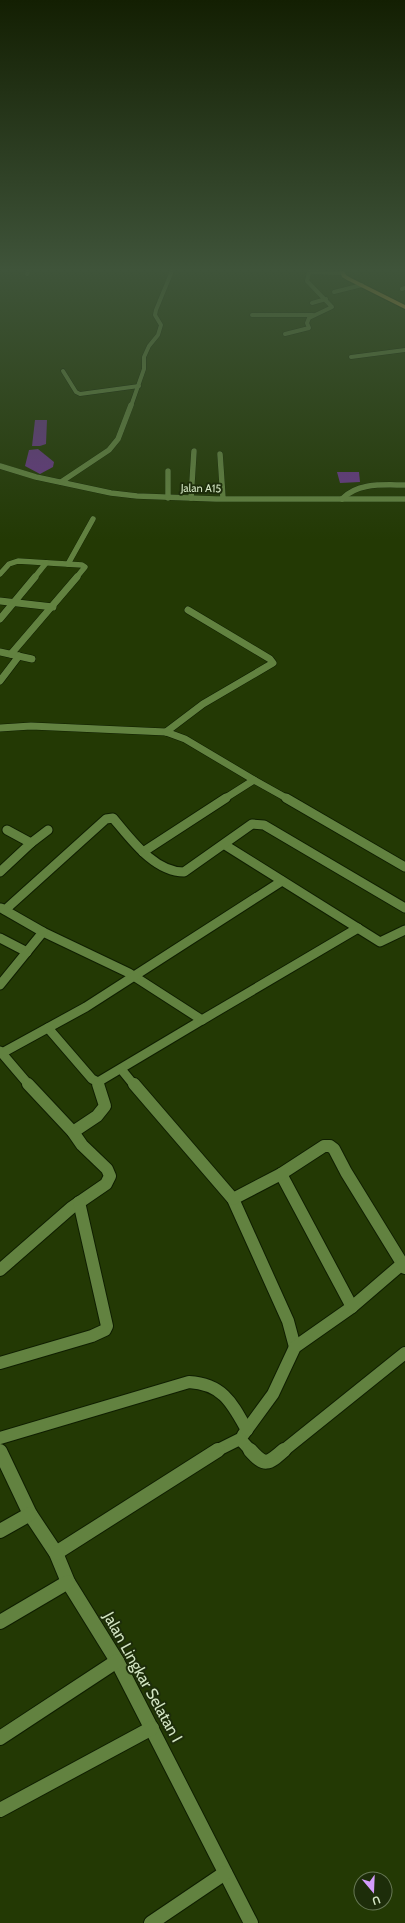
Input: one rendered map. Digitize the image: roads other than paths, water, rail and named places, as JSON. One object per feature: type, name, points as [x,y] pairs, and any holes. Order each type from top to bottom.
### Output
[{"type":"street","points":[[60,482],[109,450],[118,439],[139,386],[144,369],[144,361]]},
{"type":"street","points":[[63,371],[80,394],[139,386]]},
{"type":"street","points":[[191,498],[194,451]]},
{"type":"street","points":[[220,454],[223,498]]},
{"type":"street","name":"Jalan A15","points":[[0,466],[60,482],[111,493],[168,498],[405,499]]},
{"type":"street","points":[[168,471],[168,498]]},
{"type":"street","points":[[342,499],[348,493],[358,489],[384,485],[405,485]]},
{"type":"street","points":[[68,564],[93,519]]},
{"type":"street","points":[[0,574],[9,564],[14,561],[82,565],[84,567],[53,607],[10,654]]},
{"type":"street","points":[[0,619],[46,563]]},
{"type":"street","points":[[0,601],[53,607]]},
{"type":"street","points":[[166,732],[195,710],[273,663],[188,610]]},
{"type":"street","points":[[0,652],[32,659]]},
{"type":"street","points":[[0,681],[19,656]]},
{"type":"street","points":[[0,728],[31,726],[166,732],[184,739],[405,867]]},
{"type":"street","points":[[143,852],[254,780]]},
{"type":"street","points":[[202,1020],[134,976],[43,932],[3,909],[106,819],[113,818],[150,859],[174,872],[180,873],[225,845],[252,824],[264,825],[405,908]]},
{"type":"street","points":[[7,830],[31,843]]},
{"type":"street","points":[[0,872],[31,843],[48,830]]},
{"type":"street","points":[[225,845],[380,942],[387,940],[405,930]]},
{"type":"street","points":[[0,1270],[17,1257],[28,1244],[79,1202],[106,1184],[110,1179],[110,1173],[82,1145],[73,1132],[47,1106],[1,1052],[92,1003],[282,881]]},
{"type":"street","points":[[98,1082],[358,928]]},
{"type":"street","points":[[0,985],[43,932]]},
{"type":"street","points":[[0,938],[27,952]]},
{"type":"street","points":[[48,1028],[92,1079],[98,1082],[105,1106],[97,1116],[73,1132]]},
{"type":"street","points":[[121,1069],[234,1200],[288,1321],[295,1347]]},
{"type":"street","points":[[56,1553],[243,1435],[274,1394],[295,1347],[352,1308],[404,1266],[332,1147],[324,1146],[281,1174],[234,1200]]},
{"type":"street","points":[[281,1174],[352,1308]]},
{"type":"street","points":[[0,1363],[92,1336],[105,1330],[107,1326],[79,1202]]},
{"type":"street","points":[[0,1438],[189,1382],[201,1382],[213,1385],[226,1396],[243,1435],[260,1461],[265,1462],[272,1460],[405,1353]]},
{"type":"street","name":"Jalan Lingkar Selatan I","points":[[0,1454],[30,1514],[56,1553],[68,1582],[117,1661],[251,1923]]},
{"type":"street","points":[[0,1530],[30,1514]]},
{"type":"street","points":[[0,1622],[68,1582]]},
{"type":"street","points":[[0,1738],[117,1661]]},
{"type":"street","points":[[0,1810],[152,1728]]},
{"type":"street","points":[[151,1923],[225,1873]]}]
